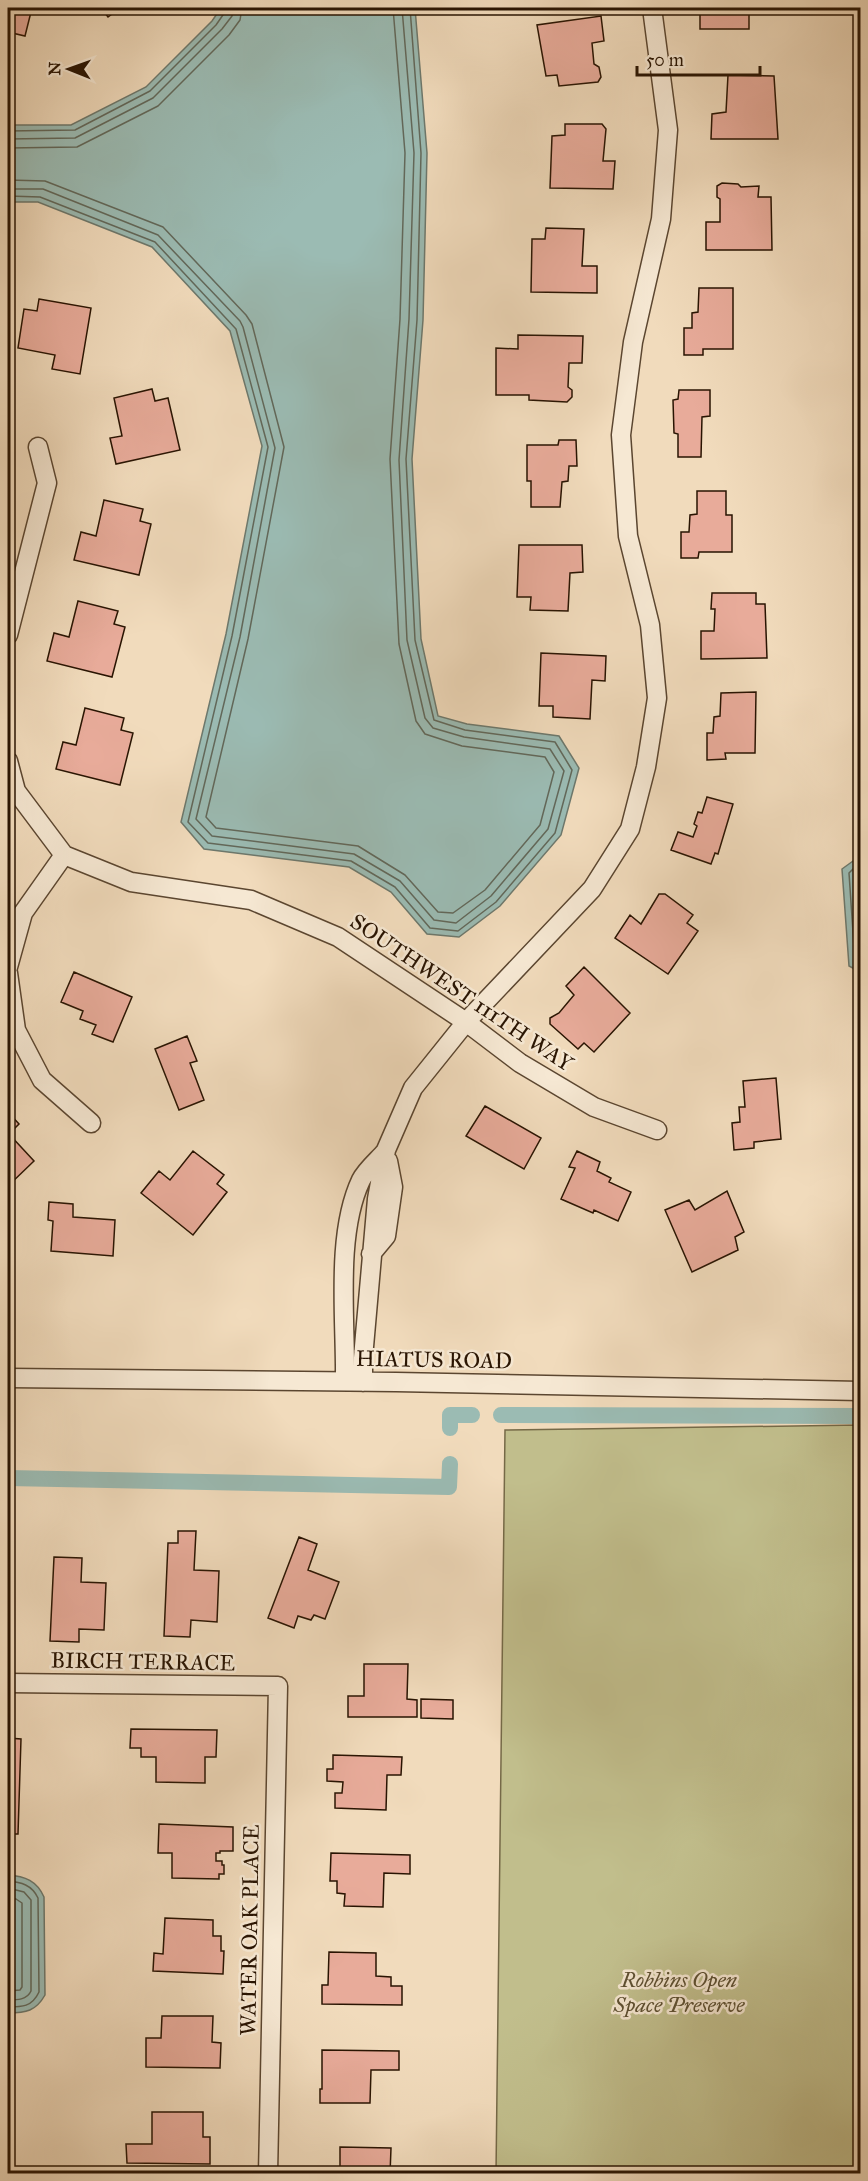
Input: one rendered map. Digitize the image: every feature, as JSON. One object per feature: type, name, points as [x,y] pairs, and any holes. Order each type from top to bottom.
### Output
[{"type":"street","points":[[354,1382],[377,1199],[386,1150],[413,1088],[466,1022],[592,889],[630,829],[646,767],[657,698],[650,626],[628,536],[621,435],[633,342],[661,219],[668,130],[652,8]]},
{"type":"street","points":[[8,635],[47,483],[38,447]]},
{"type":"street","points":[[8,761],[16,791],[64,855],[23,913],[8,967]]},
{"type":"street","name":"SOUTHWEST 111TH WAY","points":[[64,855],[131,882],[251,900],[338,937],[466,1022],[520,1063],[594,1107],[657,1130]]},
{"type":"street","points":[[8,973],[16,1030],[42,1080],[91,1123]]},
{"type":"street","points":[[354,1382],[345,1262],[350,1211],[362,1178],[386,1150]]},
{"type":"street","name":"HIATUS ROAD","points":[[8,1378],[861,1391]]},
{"type":"street","name":"BIRCH TERRACE","points":[[8,1683],[278,1686]]},
{"type":"street","name":"WATER OAK PLACE","points":[[268,2174],[278,1686]]},
{"type":"green space","name":"Robbins Open Space Preserve","points":[[860,1425],[860,2173],[496,2173],[505,1430]]},
{"type":"water","points":[[221,8],[415,8],[427,153],[423,320],[412,459],[421,639],[438,716],[467,724],[559,736],[579,768],[561,835],[500,906],[459,937],[427,934],[391,892],[349,867],[204,849],[181,822],[226,634],[262,446],[230,331],[152,247],[38,202],[8,202],[8,125],[71,125],[146,87],[212,21]]},
{"type":"water","points":[[853,861],[860,864],[860,972],[849,966],[842,869]]},
{"type":"water","points":[[8,1875],[30,1880],[44,1897],[45,1995],[34,2008],[14,2013],[8,2013]]},
{"type":"building","points":[[8,8],[32,8],[25,36],[12,33],[9,44]]},
{"type":"building","points":[[101,8],[120,8],[108,17]]},
{"type":"building","points":[[700,8],[749,8],[749,29],[700,29]]},
{"type":"building","points":[[601,16],[604,41],[592,43],[594,64],[599,67],[601,77],[598,82],[559,86],[557,75],[546,76],[537,25]]},
{"type":"building","points":[[728,75],[774,76],[778,139],[711,139],[712,114],[726,112]]},
{"type":"building","points":[[565,124],[602,124],[606,129],[603,161],[615,161],[613,189],[550,188],[552,136],[565,135]]},
{"type":"building","points":[[722,183],[738,184],[741,187],[759,186],[758,197],[771,197],[772,250],[706,250],[706,222],[720,222],[720,199],[717,197],[717,186]]},
{"type":"building","points":[[546,228],[584,229],[582,266],[597,266],[597,293],[531,292],[532,239],[545,239]]},
{"type":"building","points":[[699,288],[733,288],[733,349],[703,349],[703,355],[684,355],[684,328],[692,328],[692,313],[698,312]]},
{"type":"building","points":[[39,299],[91,308],[80,374],[52,369],[55,355],[18,348],[24,309],[37,311]]},
{"type":"building","points":[[518,335],[583,336],[582,363],[569,363],[568,387],[572,390],[572,397],[567,402],[529,400],[529,395],[496,395],[496,348],[518,349]]},
{"type":"building","points":[[152,389],[155,401],[168,398],[180,450],[116,464],[110,438],[122,436],[114,398]]},
{"type":"building","points":[[679,390],[710,390],[710,416],[702,417],[701,457],[678,457],[678,434],[674,433],[673,400],[678,399]]},
{"type":"building","points":[[559,440],[576,440],[577,466],[569,466],[568,481],[562,482],[560,507],[531,507],[531,481],[527,481],[527,445],[558,445]]},
{"type":"building","points":[[697,491],[726,491],[726,515],[732,515],[732,552],[699,552],[698,558],[681,558],[681,532],[689,532],[690,515],[697,514]]},
{"type":"building","points":[[104,500],[143,509],[140,521],[151,524],[139,575],[74,560],[81,532],[96,536]]},
{"type":"building","points":[[519,545],[582,545],[583,572],[570,573],[568,611],[530,610],[531,597],[517,597]]},
{"type":"building","points":[[712,593],[756,593],[756,604],[765,604],[767,658],[701,659],[701,631],[714,631],[715,609],[711,609]]},
{"type":"building","points":[[78,601],[118,611],[114,624],[125,627],[112,677],[47,661],[54,633],[69,637]]},
{"type":"building","points":[[541,653],[606,656],[605,681],[592,680],[590,719],[553,717],[553,706],[539,706]]},
{"type":"building","points":[[756,692],[755,753],[725,753],[726,759],[707,760],[707,733],[713,733],[714,717],[720,716],[721,693]]},
{"type":"building","points":[[85,708],[124,718],[121,730],[133,733],[120,785],[56,769],[63,742],[76,745]]},
{"type":"building","points":[[707,797],[733,804],[718,854],[715,853],[711,864],[671,850],[678,832],[693,837],[698,812],[702,813]]},
{"type":"building","points":[[659,894],[665,894],[693,915],[687,923],[698,931],[668,974],[615,938],[630,915],[641,924]]},
{"type":"building","points":[[584,967],[630,1013],[594,1052],[584,1043],[578,1049],[550,1024],[550,1018],[559,1013],[574,995],[566,986]]},
{"type":"building","points":[[74,972],[132,997],[113,1042],[92,1034],[96,1025],[80,1019],[83,1011],[61,1002]]},
{"type":"building","points":[[187,1036],[197,1061],[190,1063],[204,1100],[179,1110],[155,1049]]},
{"type":"building","points":[[776,1078],[781,1139],[754,1142],[754,1148],[734,1150],[732,1123],[740,1122],[739,1107],[745,1107],[743,1081]]},
{"type":"building","points":[[485,1106],[541,1138],[524,1169],[466,1136]]},
{"type":"building","points":[[8,1112],[19,1124],[9,1134],[34,1161],[8,1186]]},
{"type":"building","points":[[193,1151],[224,1175],[217,1184],[227,1192],[193,1235],[141,1193],[159,1171],[170,1180]]},
{"type":"building","points":[[577,1151],[600,1162],[597,1171],[611,1178],[609,1182],[631,1192],[618,1221],[561,1199],[575,1168],[569,1167]]},
{"type":"building","points":[[727,1191],[744,1232],[735,1237],[738,1250],[692,1272],[665,1210],[689,1200],[695,1210]]},
{"type":"building","points":[[49,1202],[73,1204],[73,1217],[115,1220],[113,1256],[51,1251],[53,1221],[48,1220]]},
{"type":"building","points":[[178,1531],[196,1531],[194,1570],[219,1571],[217,1622],[191,1620],[190,1637],[164,1636],[168,1543],[178,1543]]},
{"type":"building","points":[[299,1537],[317,1544],[308,1570],[339,1582],[325,1619],[314,1615],[311,1620],[298,1616],[294,1628],[268,1618]]},
{"type":"building","points":[[54,1557],[82,1558],[81,1582],[106,1583],[104,1630],[79,1629],[79,1642],[50,1641]]},
{"type":"building","points":[[364,1664],[408,1664],[407,1699],[417,1700],[417,1717],[348,1717],[348,1696],[364,1696]]},
{"type":"building","points":[[421,1699],[453,1700],[453,1719],[421,1718]]},
{"type":"building","points":[[131,1729],[217,1730],[216,1757],[205,1757],[205,1783],[156,1782],[156,1757],[141,1757],[141,1748],[130,1748]]},
{"type":"building","points":[[8,1738],[21,1739],[18,1834],[8,1834]]},
{"type":"building","points":[[333,1755],[402,1757],[401,1775],[387,1775],[386,1810],[335,1808],[335,1793],[342,1793],[343,1782],[327,1781],[327,1769],[333,1769]]},
{"type":"building","points":[[159,1824],[233,1827],[233,1851],[216,1853],[216,1861],[222,1861],[224,1865],[224,1874],[219,1874],[219,1879],[172,1878],[172,1853],[158,1853]]},
{"type":"building","points":[[331,1853],[410,1855],[410,1874],[384,1873],[383,1907],[344,1906],[345,1894],[337,1893],[337,1881],[330,1881]]},
{"type":"building","points":[[165,1918],[213,1920],[213,1936],[221,1936],[221,1951],[224,1951],[223,1974],[153,1971],[154,1953],[163,1954]]},
{"type":"building","points":[[329,1952],[376,1953],[376,1976],[391,1977],[391,1986],[402,1986],[402,2005],[322,2004],[322,1985],[328,1985]]},
{"type":"building","points":[[162,2016],[213,2016],[212,2042],[221,2043],[220,2068],[146,2067],[146,2038],[161,2038]]},
{"type":"building","points":[[322,2050],[399,2051],[399,2070],[371,2070],[370,2103],[320,2103]]},
{"type":"building","points":[[8,2085],[13,2085],[10,2161],[8,2160]]},
{"type":"building","points":[[152,2112],[203,2112],[203,2137],[210,2137],[210,2164],[127,2163],[126,2144],[152,2144]]},
{"type":"building","points":[[340,2147],[391,2148],[390,2174],[331,2174],[331,2171],[340,2171]]},
{"type":"waterway","points":[[450,1428],[450,1415],[472,1415]]},
{"type":"waterway","points":[[501,1415],[860,1416]]},
{"type":"waterway","points":[[8,1478],[449,1487],[450,1464]]}]
